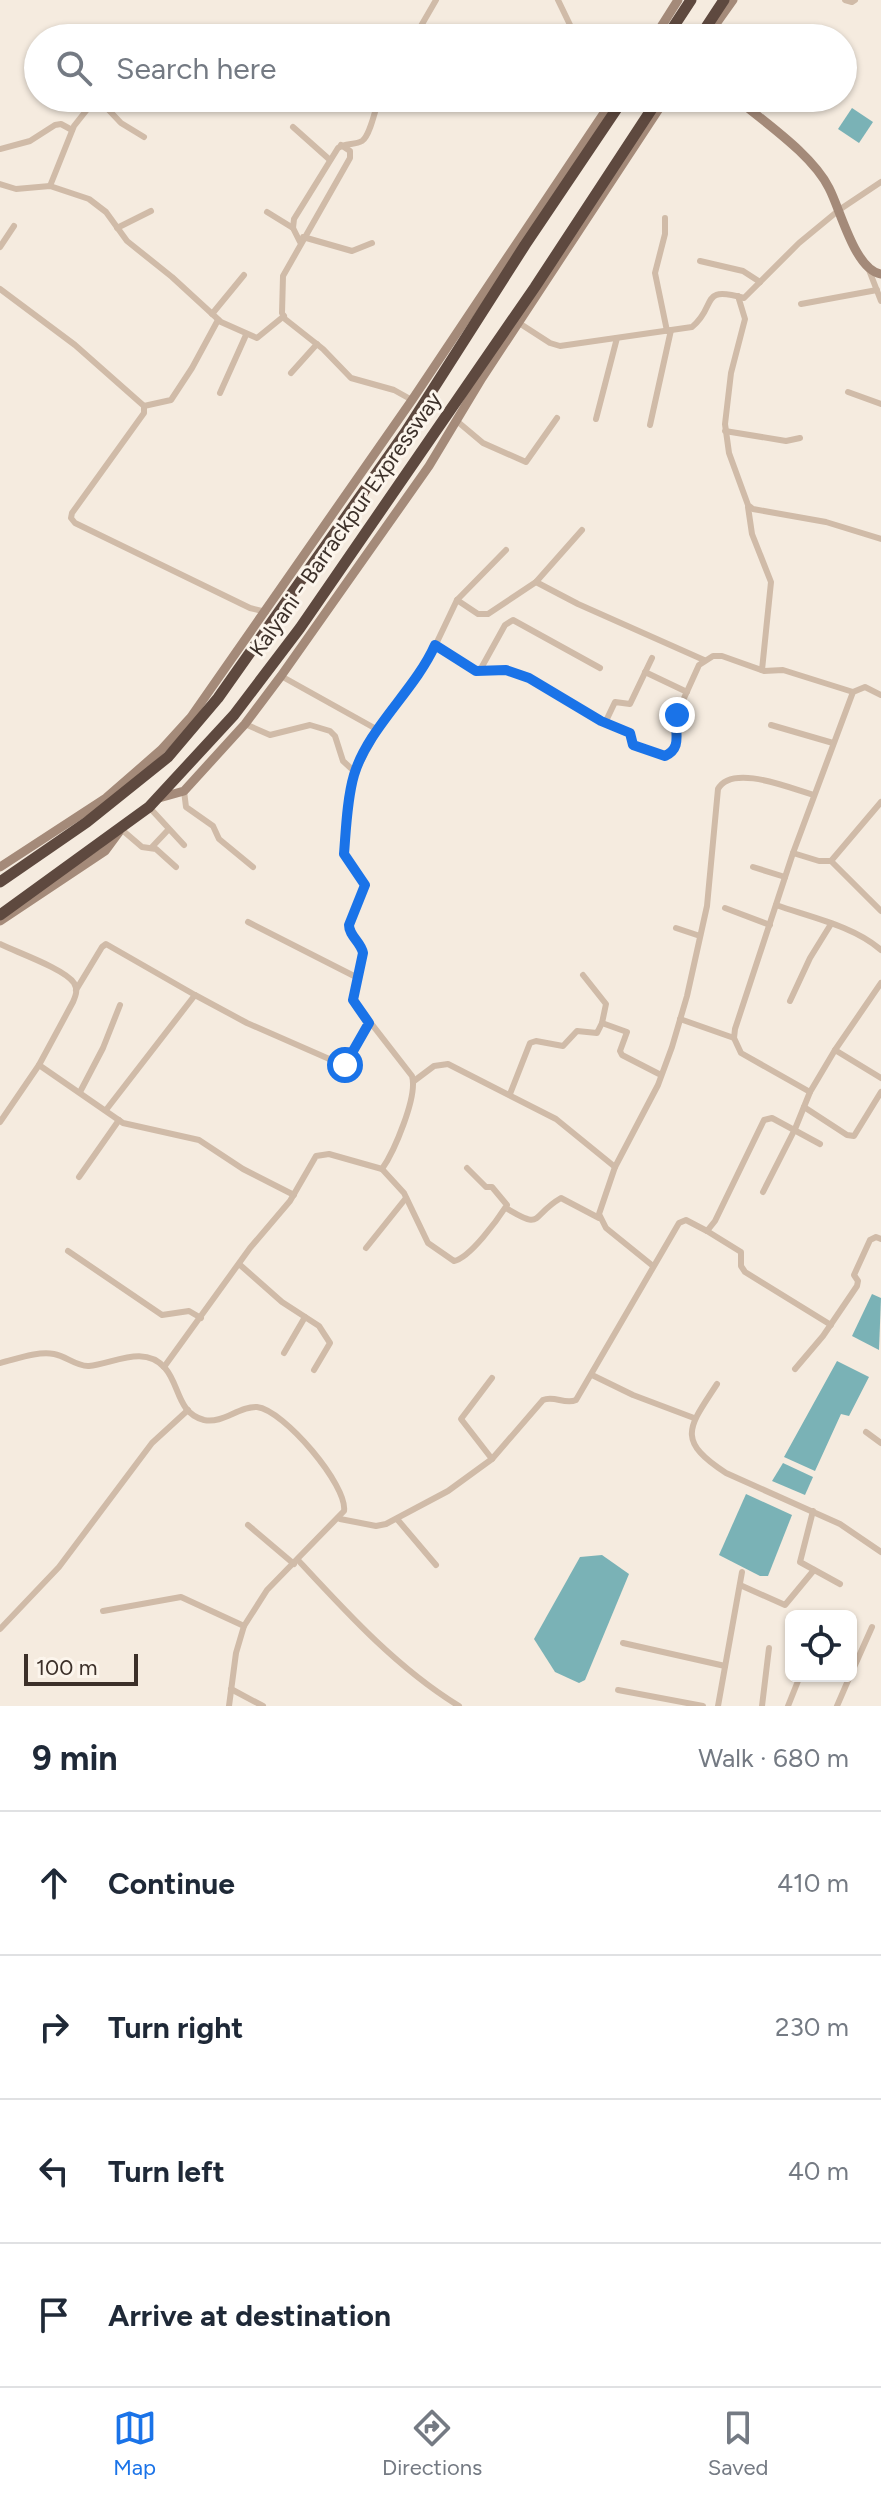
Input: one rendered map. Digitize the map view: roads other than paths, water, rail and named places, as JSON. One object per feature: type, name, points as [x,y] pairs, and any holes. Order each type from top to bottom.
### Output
[{"type":"highway","points":[[675,24],[691,0]]},
{"type":"highway","points":[[708,24],[724,0]]},
{"type":"highway","name":"Kalyani - Barrackpur Expressway","points":[[0,882],[87,822],[168,757],[218,698],[405,433],[615,112]]},
{"type":"highway","name":"Kalyani - Barrackpur Expressway","points":[[0,915],[149,807],[234,715],[300,628],[443,416],[535,287],[650,112]]},
{"type":"street","points":[[422,24],[436,0]]},
{"type":"street","points":[[558,0],[570,24]]},
{"type":"street","points":[[666,24],[678,0]]},
{"type":"street","points":[[716,24],[733,0]]},
{"type":"street","points":[[845,0],[855,0]]},
{"type":"street","points":[[50,186],[72,130],[86,112]]},
{"type":"street","points":[[111,112],[121,123],[144,137]]},
{"type":"street","points":[[293,228],[294,219],[330,160],[341,145],[365,139],[374,112]]},
{"type":"street","points":[[0,867],[106,798],[161,750],[191,717],[412,400],[605,112]]},
{"type":"street","points":[[159,798],[184,791],[245,724],[281,676],[458,422],[482,378],[657,112]]},
{"type":"street","points":[[752,112],[805,158],[827,184],[881,301]]},
{"type":"street","points":[[0,149],[30,141],[55,125],[61,124],[72,130]]},
{"type":"street","points":[[293,127],[330,160]]},
{"type":"street","points":[[341,145],[350,151],[350,158],[281,281],[284,316],[351,378],[394,390],[412,400]]},
{"type":"street","points":[[519,323],[560,346],[695,326],[714,296],[725,292],[744,298],[794,247],[839,210],[881,182]]},
{"type":"street","points":[[0,184],[16,189],[50,186],[89,199],[106,212],[127,241],[218,320],[246,335],[261,337],[284,316]]},
{"type":"street","points":[[117,228],[151,211]]},
{"type":"street","points":[[267,212],[293,228],[302,240],[352,251],[372,243]]},
{"type":"street","points":[[650,425],[669,331],[655,273],[665,234],[665,218]]},
{"type":"street","points":[[0,247],[14,226]]},
{"type":"street","points":[[700,261],[743,271],[760,282]]},
{"type":"street","points":[[869,270],[881,274]]},
{"type":"street","points":[[212,314],[244,275]]},
{"type":"street","points":[[0,289],[75,345],[144,406],[144,413],[72,513],[75,523],[223,595],[266,612]]},
{"type":"street","points":[[801,304],[877,290]]},
{"type":"street","points":[[738,296],[745,319],[731,373],[725,431],[729,453],[748,505],[750,527],[771,582],[762,670]]},
{"type":"street","points":[[144,406],[171,400],[218,320]]},
{"type":"street","points":[[220,393],[246,335]]},
{"type":"street","points":[[596,419],[617,338]]},
{"type":"street","points":[[291,373],[317,344]]},
{"type":"street","points":[[848,392],[881,404]]},
{"type":"street","points":[[458,422],[483,443],[526,462],[557,418]]},
{"type":"street","points":[[725,431],[786,441],[800,438]]},
{"type":"street","points":[[748,505],[753,509],[826,522],[881,539]]},
{"type":"street","points":[[457,600],[478,614],[488,614],[536,582],[582,530]]},
{"type":"street","points":[[414,1081],[353,1000],[363,951],[350,932],[349,925],[365,885],[344,854],[355,772],[378,730],[422,671],[457,600],[506,550]]},
{"type":"street","points":[[536,582],[704,660],[722,656],[762,670],[783,670],[853,692],[865,687],[881,695]]},
{"type":"street","points":[[479,672],[505,625],[513,620],[600,668]]},
{"type":"street","points":[[435,645],[479,672],[510,670],[605,723],[631,734],[633,745],[668,756],[678,740],[675,718],[704,660]]},
{"type":"street","points":[[605,723],[615,702],[630,704],[652,658]]},
{"type":"street","points":[[645,672],[687,692]]},
{"type":"street","points":[[281,676],[378,730]]},
{"type":"street","points":[[810,1092],[746,1057],[737,1048],[734,1038],[793,853],[853,692]]},
{"type":"street","points":[[245,724],[270,735],[310,725],[330,731],[335,736],[343,761],[355,772]]},
{"type":"street","points":[[771,725],[833,743]]},
{"type":"street","points":[[599,1218],[615,1167],[661,1075],[680,1019],[707,906],[720,785],[725,781],[753,777],[814,795]]},
{"type":"street","points":[[184,791],[186,807],[213,826],[219,839],[253,867]]},
{"type":"street","points":[[793,853],[824,862],[831,861],[881,802]]},
{"type":"street","points":[[149,807],[184,845]]},
{"type":"street","points":[[0,921],[105,851],[121,829],[142,847],[152,847],[176,867]]},
{"type":"street","points":[[152,847],[168,830]]},
{"type":"street","points":[[831,861],[881,911]]},
{"type":"street","points":[[753,867],[785,877]]},
{"type":"street","points":[[776,905],[831,924],[867,940],[881,950]]},
{"type":"street","points":[[725,908],[770,925]]},
{"type":"street","points":[[248,922],[358,978]]},
{"type":"street","points":[[790,1001],[810,958],[831,924]]},
{"type":"street","points":[[676,928],[700,936]]},
{"type":"street","points":[[0,944],[69,978],[76,990]]},
{"type":"street","points":[[0,1122],[39,1065],[73,1002],[76,990],[102,947],[108,944],[247,1023],[343,1065],[348,1063],[369,1023]]},
{"type":"street","points":[[510,1094],[530,1043],[536,1041],[563,1046],[577,1031],[596,1034],[606,1004],[583,975]]},
{"type":"street","points":[[763,1192],[810,1092],[881,983]]},
{"type":"street","points":[[106,1110],[195,995]]},
{"type":"street","points":[[80,1092],[103,1048],[120,1005]]},
{"type":"street","points":[[680,1019],[734,1038]]},
{"type":"street","points":[[602,1023],[627,1032],[620,1049],[622,1055],[661,1075]]},
{"type":"street","points":[[835,1050],[881,1078]]},
{"type":"street","points":[[382,1169],[406,1115],[414,1081],[434,1066],[448,1064],[563,1123],[615,1167]]},
{"type":"street","points":[[39,1065],[130,1126],[199,1140],[243,1169],[294,1195]]},
{"type":"street","points":[[804,1107],[847,1135],[854,1136],[881,1092]]},
{"type":"street","points":[[707,1231],[764,1120],[772,1118],[820,1144]]},
{"type":"street","points":[[79,1177],[119,1120]]},
{"type":"street","points":[[164,1367],[294,1195],[320,1154],[382,1169],[406,1198],[428,1243],[454,1261],[461,1260],[507,1203],[467,1168]]},
{"type":"street","points":[[366,1248],[406,1198]]},
{"type":"street","points":[[506,1208],[528,1221],[534,1221],[561,1198],[599,1218],[612,1234],[653,1266]]},
{"type":"street","points":[[340,1519],[376,1526],[397,1519],[448,1491],[492,1459],[543,1400],[574,1402],[653,1266],[683,1221],[707,1231],[741,1252],[741,1266],[745,1272],[831,1325]]},
{"type":"street","points":[[795,1369],[831,1325],[857,1286],[855,1273],[870,1240],[876,1237],[881,1239]]},
{"type":"street","points":[[68,1251],[159,1314],[165,1316],[189,1311],[201,1318]]},
{"type":"street","points":[[239,1264],[282,1302],[322,1329],[330,1343],[314,1370]]},
{"type":"street","points":[[284,1353],[305,1317]]},
{"type":"street","points":[[0,1363],[51,1353],[86,1367],[137,1357],[150,1359],[164,1367],[188,1410],[209,1421],[256,1407],[273,1414],[308,1447],[333,1480],[345,1502],[344,1511],[340,1519],[267,1590],[244,1626],[229,1706]]},
{"type":"street","points":[[592,1375],[633,1395],[694,1418]]},
{"type":"street","points":[[492,1378],[461,1419],[492,1459]]},
{"type":"street","points":[[717,1384],[694,1418],[690,1437],[712,1463],[726,1473],[840,1524],[881,1552]]},
{"type":"street","points":[[0,1629],[59,1567],[143,1453],[188,1410]]},
{"type":"street","points":[[866,1432],[881,1443]]},
{"type":"street","points":[[813,1511],[800,1562],[840,1584]]},
{"type":"street","points":[[397,1519],[436,1565]]},
{"type":"street","points":[[248,1525],[296,1562],[376,1640],[427,1684],[459,1706]]},
{"type":"street","points":[[740,1585],[785,1605],[814,1570]]},
{"type":"street","points":[[718,1706],[742,1572]]},
{"type":"street","points":[[103,1611],[181,1597],[244,1626]]},
{"type":"street","points":[[857,1660],[872,1627]]},
{"type":"street","points":[[623,1643],[725,1666]]},
{"type":"street","points":[[762,1706],[769,1648]]},
{"type":"street","points":[[788,1706],[798,1682]]},
{"type":"street","points":[[837,1706],[847,1682]]},
{"type":"street","points":[[231,1689],[263,1706]]},
{"type":"street","points":[[618,1690],[703,1706]]},
{"type":"water","points":[[857,111],[873,122],[859,143],[838,129],[849,112]]},
{"type":"water","points":[[872,1294],[881,1298],[879,1350],[852,1336]]},
{"type":"water","points":[[837,1361],[869,1377],[849,1416],[841,1414],[815,1471],[784,1457]]},
{"type":"water","points":[[783,1463],[813,1477],[805,1495],[772,1481]]},
{"type":"water","points":[[746,1494],[792,1515],[768,1576],[760,1576],[719,1555]]},
{"type":"water","points":[[602,1555],[629,1574],[585,1680],[579,1683],[555,1672],[534,1639],[580,1557]]}]
